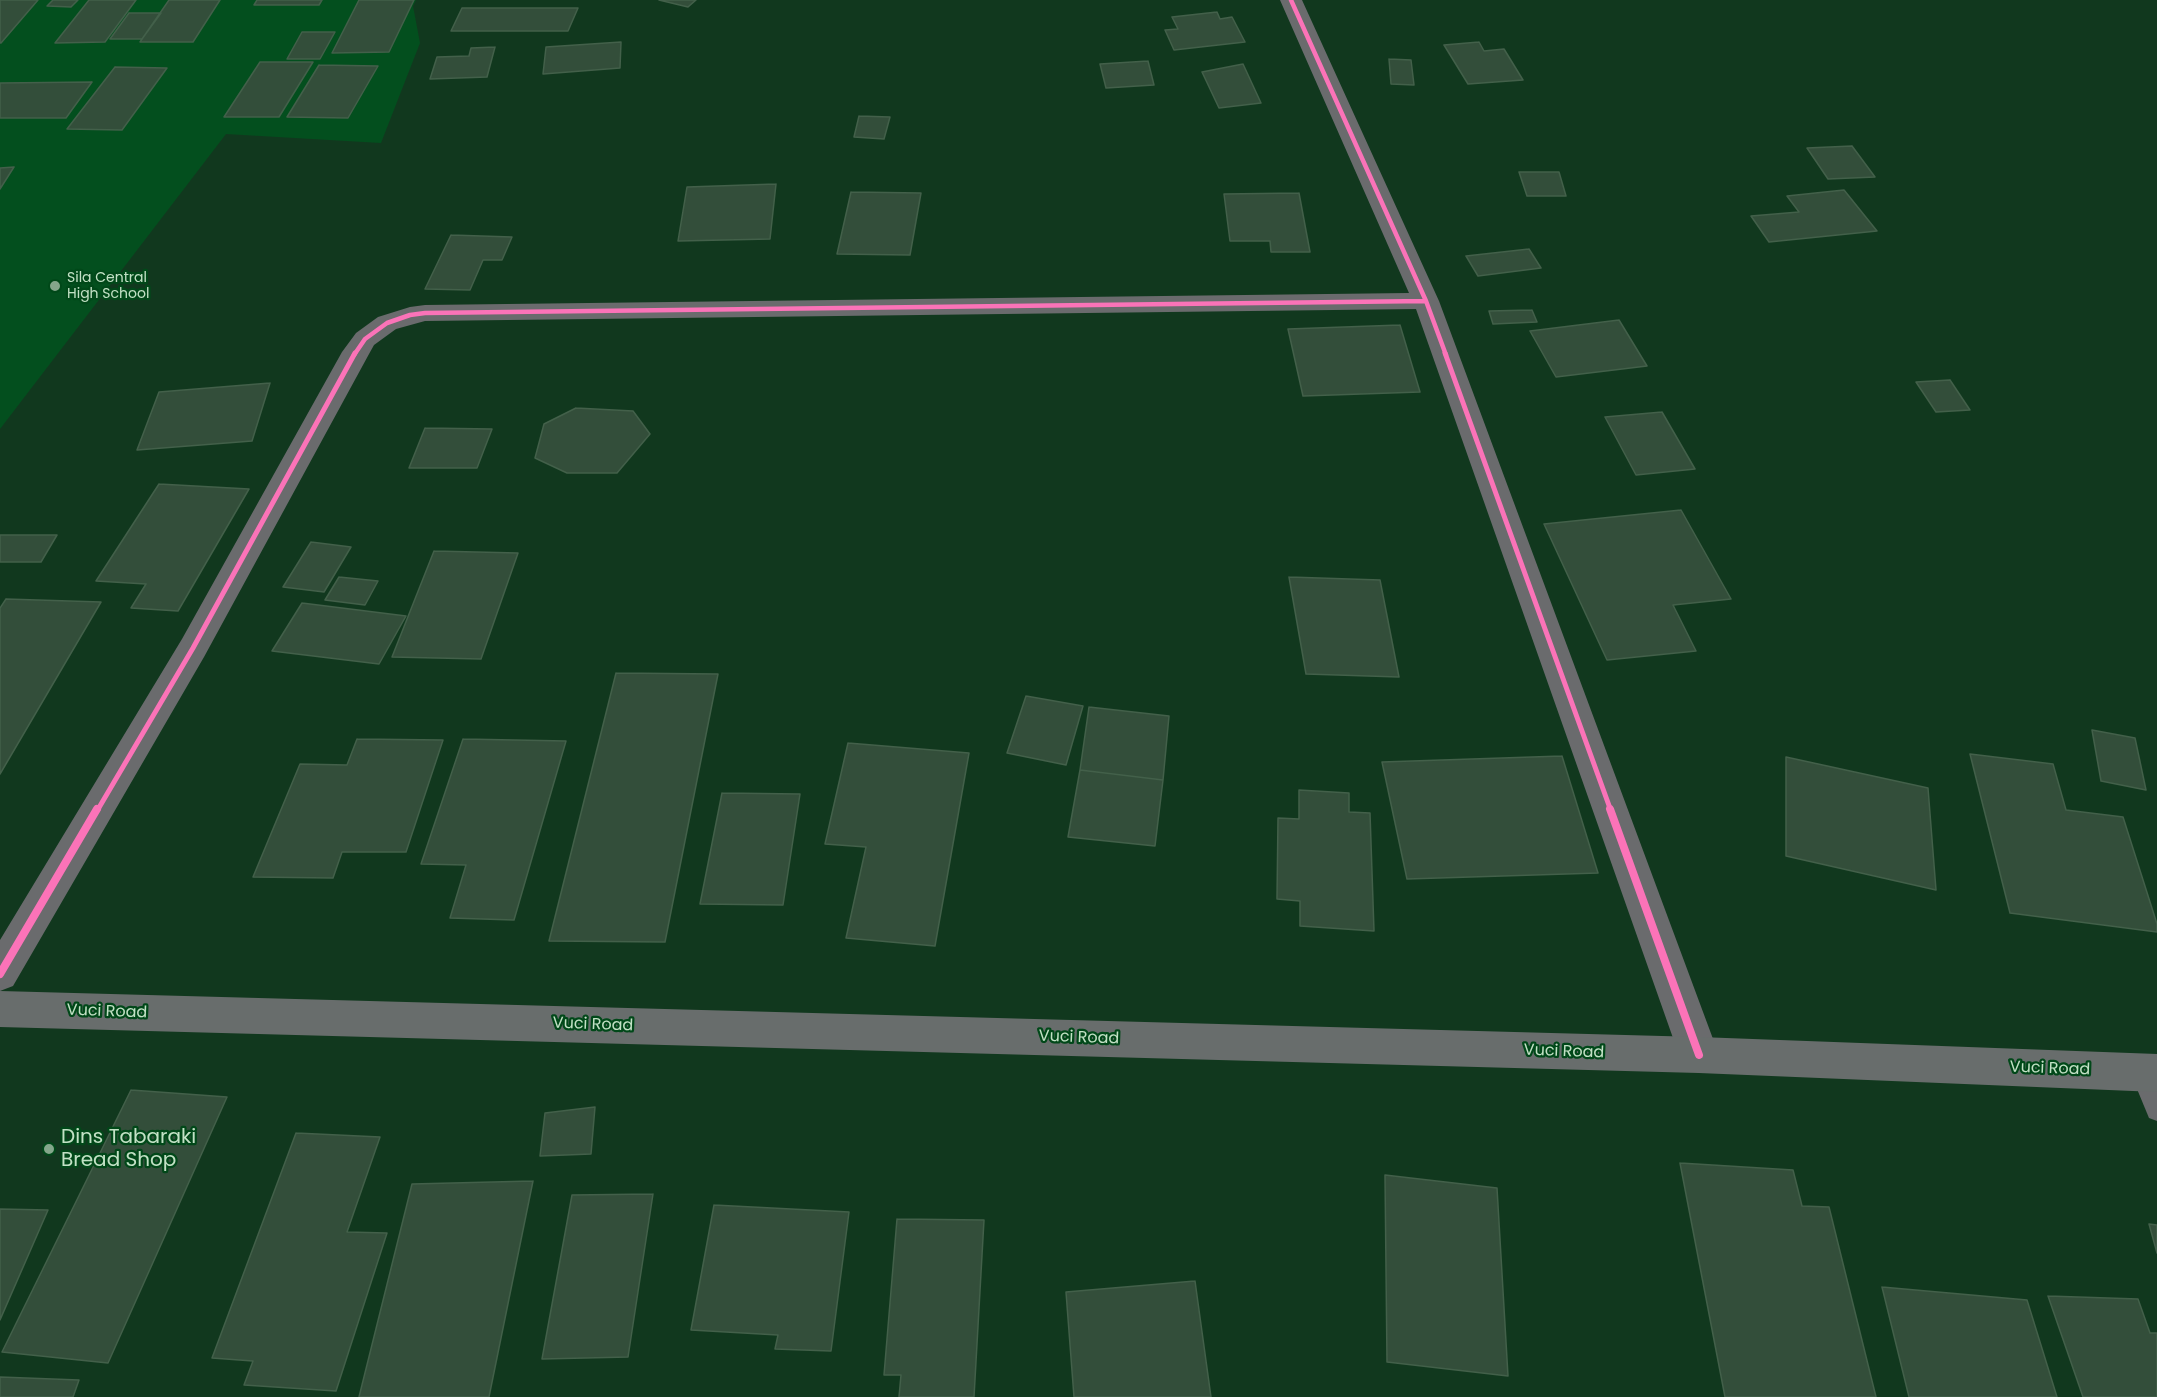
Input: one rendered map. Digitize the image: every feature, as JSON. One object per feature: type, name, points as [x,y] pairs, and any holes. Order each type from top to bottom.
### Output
[{"type":"main road","name":"Vuci Road","points":[[0,1009],[1699,1055],[2150,1072]]},
{"type":"street","points":[[1291,0],[1426,301],[1699,1055]]},
{"type":"street","points":[[0,974],[193,648],[356,351],[365,339],[387,323],[410,315],[424,314],[1426,301]]},
{"type":"lane","points":[[2150,1072],[2157,1110]]},
{"type":"shaded area","name":"Sila Central High School","points":[[0,0],[416,0],[413,6],[420,43],[381,143],[226,134],[0,429]]},
{"type":"building","points":[[0,0],[38,0],[1,43],[0,43]]},
{"type":"building","points":[[53,0],[78,0],[71,7],[47,6]]},
{"type":"building","points":[[89,0],[136,0],[105,42],[55,43]]},
{"type":"building","points":[[169,0],[220,0],[193,42],[140,42]]},
{"type":"building","points":[[257,0],[322,0],[319,5],[254,5]]},
{"type":"building","points":[[359,0],[414,0],[389,52],[332,53]]},
{"type":"building","points":[[659,0],[696,0],[688,7]]},
{"type":"building","points":[[462,8],[578,8],[568,31],[451,31]]},
{"type":"building","points":[[1217,12],[1220,19],[1232,17],[1245,42],[1174,50],[1165,30],[1178,29],[1172,17]]},
{"type":"building","points":[[129,13],[161,13],[142,39],[110,39]]},
{"type":"building","points":[[302,32],[335,32],[320,59],[287,59]]},
{"type":"building","points":[[621,42],[620,68],[543,74],[546,47]]},
{"type":"building","points":[[1479,42],[1484,51],[1504,49],[1523,80],[1468,84],[1444,45]]},
{"type":"building","points":[[495,47],[487,77],[430,79],[437,57],[469,56],[471,48]]},
{"type":"building","points":[[1389,59],[1411,60],[1414,85],[1391,84]]},
{"type":"building","points":[[1148,61],[1154,85],[1106,88],[1100,64]]},
{"type":"building","points":[[260,62],[313,62],[279,117],[224,117]]},
{"type":"building","points":[[1243,64],[1261,103],[1219,108],[1202,72]]},
{"type":"building","points":[[319,65],[378,66],[348,118],[287,117]]},
{"type":"building","points":[[115,67],[167,68],[122,130],[67,129]]},
{"type":"building","points":[[92,82],[66,118],[0,118],[0,83]]},
{"type":"building","points":[[859,116],[890,117],[884,139],[854,137]]},
{"type":"building","points":[[1852,146],[1875,177],[1828,179],[1807,148]]},
{"type":"building","points":[[14,167],[0,189],[0,168]]},
{"type":"building","points":[[1519,172],[1559,172],[1566,196],[1527,196]]},
{"type":"building","points":[[776,184],[770,239],[678,241],[687,187]]},
{"type":"building","points":[[1844,190],[1877,231],[1769,242],[1751,216],[1799,212],[1787,196]]},
{"type":"building","points":[[851,192],[921,193],[910,255],[837,254]]},
{"type":"building","points":[[1299,193],[1310,252],[1271,252],[1270,241],[1230,241],[1224,194]]},
{"type":"building","points":[[451,235],[512,237],[502,260],[483,260],[470,290],[425,289]]},
{"type":"building","points":[[1529,249],[1541,268],[1478,276],[1466,256]]},
{"type":"building","points":[[1532,310],[1537,322],[1493,324],[1489,311]]},
{"type":"building","points":[[1619,320],[1647,366],[1556,377],[1530,331]]},
{"type":"building","points":[[1400,325],[1420,392],[1303,396],[1288,329]]},
{"type":"building","points":[[1950,380],[1970,410],[1936,412],[1916,382]]},
{"type":"building","points":[[270,383],[252,441],[137,450],[159,392]]},
{"type":"building","points":[[576,408],[633,411],[650,434],[617,473],[567,473],[535,458],[544,424]]},
{"type":"building","points":[[1662,412],[1695,469],[1636,475],[1605,417]]},
{"type":"building","points":[[425,428],[492,429],[477,468],[409,468]]},
{"type":"building","points":[[159,484],[249,489],[178,611],[131,608],[146,584],[96,581]]},
{"type":"building","points":[[1681,510],[1731,599],[1673,605],[1696,651],[1607,660],[1544,524]]},
{"type":"building","points":[[0,535],[57,535],[41,562],[0,562]]},
{"type":"building","points":[[311,542],[351,547],[324,592],[283,587]]},
{"type":"building","points":[[434,551],[518,553],[481,659],[392,657]]},
{"type":"building","points":[[339,577],[378,581],[365,605],[325,600]]},
{"type":"building","points":[[1289,577],[1380,580],[1399,677],[1306,674]]},
{"type":"building","points":[[6,599],[101,602],[0,774],[0,608]]},
{"type":"building","points":[[302,603],[406,616],[379,664],[272,651]]},
{"type":"building","points":[[616,673],[718,674],[665,942],[549,941]]},
{"type":"building","points":[[1026,696],[1083,706],[1066,765],[1007,753]]},
{"type":"building","points":[[1089,707],[1169,716],[1163,780],[1080,770]]},
{"type":"building","points":[[2092,730],[2135,738],[2146,790],[2101,781]]},
{"type":"building","points":[[357,739],[443,740],[406,852],[342,852],[333,878],[253,877],[300,764],[347,765]]},
{"type":"building","points":[[463,739],[566,741],[514,920],[450,918],[466,865],[421,864]]},
{"type":"building","points":[[848,743],[969,753],[935,946],[846,938],[866,847],[825,844]]},
{"type":"building","points":[[1970,754],[2053,764],[2066,810],[2123,817],[2157,924],[2157,932],[2010,913]]},
{"type":"building","points":[[1562,756],[1598,873],[1407,879],[1382,762]]},
{"type":"building","points":[[1786,757],[1928,788],[1936,890],[1786,856]]},
{"type":"building","points":[[1080,770],[1163,780],[1155,846],[1068,837]]},
{"type":"building","points":[[1299,790],[1349,793],[1349,812],[1370,813],[1374,931],[1300,926],[1300,901],[1277,899],[1278,818],[1299,819]]},
{"type":"building","points":[[722,793],[800,794],[783,905],[700,904]]},
{"type":"building","points":[[131,1090],[227,1097],[108,1363],[2,1352]]},
{"type":"building","points":[[595,1107],[591,1154],[540,1156],[545,1113]]},
{"type":"building","points":[[296,1133],[380,1137],[347,1232],[387,1233],[336,1391],[244,1385],[253,1361],[212,1358]]},
{"type":"building","points":[[1680,1163],[1793,1170],[1802,1206],[1829,1207],[1876,1397],[1725,1397]]},
{"type":"building","points":[[1385,1175],[1497,1188],[1508,1376],[1387,1362]]},
{"type":"building","points":[[533,1181],[489,1397],[359,1397],[412,1184]]},
{"type":"building","points":[[653,1194],[628,1357],[542,1359],[572,1195]]},
{"type":"building","points":[[714,1205],[849,1212],[831,1351],[775,1349],[778,1335],[691,1330]]},
{"type":"building","points":[[0,1209],[48,1210],[0,1320]]},
{"type":"building","points":[[897,1219],[984,1220],[974,1397],[899,1397],[901,1375],[884,1375]]},
{"type":"building","points":[[2149,1224],[2157,1225],[2157,1253]]},
{"type":"building","points":[[1195,1281],[1211,1397],[1074,1397],[1066,1292]]},
{"type":"building","points":[[1882,1287],[2027,1300],[2057,1397],[1909,1397]]},
{"type":"building","points":[[2048,1296],[2138,1299],[2150,1333],[2157,1333],[2157,1397],[2083,1397]]},
{"type":"building","points":[[0,1377],[79,1380],[73,1397],[0,1397]]},
{"type":"cycle path","points":[[1291,0],[1426,301],[1699,1055]]},
{"type":"cycle path","points":[[0,974],[193,648],[356,352],[365,339],[387,323],[410,315],[425,313],[1426,301]]},
{"type":"place","name":"Sila Central High School","points":[[55,286]]},
{"type":"place","name":"Dins Tabaraki Bread Shop","points":[[49,1149]]}]
